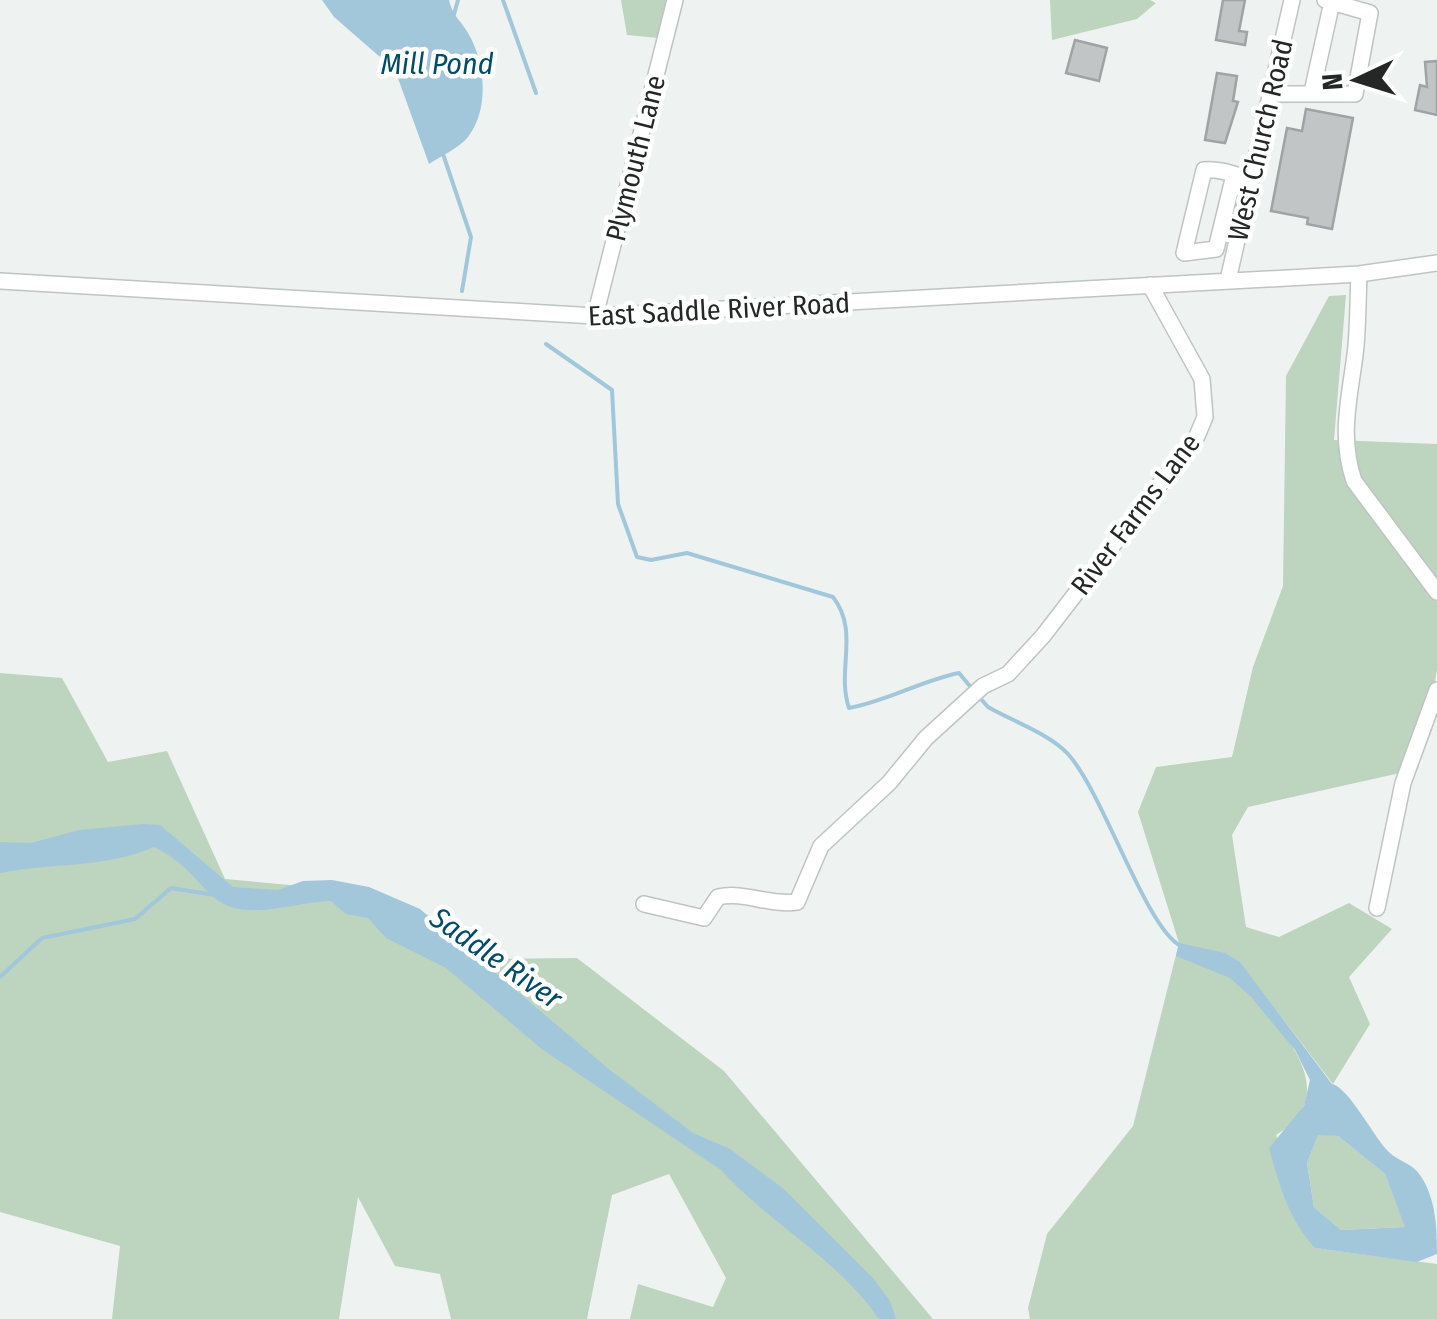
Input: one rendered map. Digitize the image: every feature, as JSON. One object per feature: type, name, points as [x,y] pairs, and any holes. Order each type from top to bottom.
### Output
[{"type":"street","name":"Plymouth Lane","points":[[595,316],[675,0]]},
{"type":"street","name":"West Church Road","points":[[1228,280],[1242,177],[1270,94],[1292,0]]},
{"type":"street","points":[[1270,94],[1354,94],[1370,13],[1329,1],[1312,92]]},
{"type":"street","points":[[1234,216],[1216,249],[1184,252],[1204,170],[1242,177]]},
{"type":"street","name":"East Saddle River Road","points":[[0,281],[508,314],[595,316],[1358,274],[1437,263]]},
{"type":"street","points":[[1358,274],[1356,344],[1344,420],[1348,462],[1354,480],[1437,592]]},
{"type":"street","name":"River Farms Lane","points":[[644,904],[704,918],[718,896],[734,893],[780,905],[797,902],[821,846],[961,706],[983,686],[1008,674],[1182,458],[1205,417],[1202,379],[1150,285]]},
{"type":"street","points":[[1377,908],[1403,783],[1437,690]]},
{"type":"green space","points":[[621,0],[666,0],[658,38],[627,35]]},
{"type":"green space","points":[[1050,0],[1156,3],[1137,19],[1052,40]]},
{"type":"green space","points":[[1346,295],[1334,440],[1437,444],[1437,670],[1418,769],[1248,807],[1232,835],[1246,927],[1279,937],[1349,903],[1392,929],[1349,977],[1370,1024],[1333,1084],[1250,976],[1232,978],[1283,1033],[1305,1076],[1306,1097],[1297,1117],[1276,1135],[1315,1248],[1437,1264],[1437,1319],[1030,1319],[1028,1308],[1047,1234],[1133,1126],[1179,943],[1138,812],[1156,767],[1232,757],[1253,667],[1283,586],[1286,376],[1329,296]]},
{"type":"green space","points":[[0,673],[62,678],[108,762],[167,751],[225,879],[335,889],[471,959],[577,958],[724,1071],[933,1319],[630,1319],[638,1284],[713,1307],[726,1278],[669,1174],[612,1195],[587,1319],[451,1319],[440,1274],[395,1266],[358,1197],[339,1319],[112,1319],[120,1246],[0,1212]]},
{"type":"green space","points":[[1318,1134],[1338,1136],[1385,1174],[1406,1227],[1341,1230],[1314,1207],[1307,1163]]},
{"type":"water","name":"Mill Pond","points":[[322,0],[449,0],[474,44],[483,85],[480,113],[468,137],[429,164],[395,70],[334,17]]},
{"type":"water","points":[[160,825],[233,887],[278,890],[303,881],[332,880],[369,887],[420,909],[610,1070],[693,1133],[730,1149],[784,1189],[873,1278],[890,1301],[896,1319],[879,1319],[844,1278],[721,1170],[543,1050],[446,968],[386,938],[368,918],[346,914],[331,901],[267,910],[235,908],[221,902],[154,847],[116,859],[0,873],[0,842],[31,843],[79,830]]},
{"type":"water","points":[[1179,943],[1225,953],[1240,962],[1386,1149],[1422,1178],[1433,1205],[1437,1254],[1417,1262],[1315,1248],[1291,1213],[1269,1148],[1304,1106],[1310,1080],[1295,1050],[1251,997],[1230,978],[1176,956]],"holes":[[[1318,1135],[1338,1136],[1385,1174],[1405,1227],[1341,1230],[1314,1207],[1307,1163]]]},
{"type":"building","points":[[1223,0],[1245,0],[1239,31],[1247,32],[1245,45],[1216,40]]},
{"type":"building","points":[[1075,40],[1107,48],[1099,81],[1066,73]]},
{"type":"building","points":[[1437,61],[1437,115],[1415,110],[1420,85],[1427,87],[1425,62]]},
{"type":"building","points":[[1217,73],[1237,76],[1233,101],[1238,102],[1225,143],[1205,140]]},
{"type":"building","points":[[1306,109],[1353,118],[1332,229],[1307,224],[1308,218],[1271,211],[1287,128],[1302,131]]},
{"type":"waterway","points":[[453,18],[458,0]]},
{"type":"waterway","points":[[503,0],[536,93]]},
{"type":"waterway","points":[[443,154],[471,237],[462,291]]},
{"type":"waterway","points":[[546,344],[612,390],[618,504],[637,557],[651,560],[687,553],[833,597],[845,624],[849,708],[959,673],[974,691]]},
{"type":"waterway","points":[[980,698],[988,707],[1041,734],[1068,754],[1096,798],[1154,914],[1181,946]]},
{"type":"waterway","points":[[0,977],[42,938],[135,919],[171,888],[215,895]]},
{"type":"water label","name":"Saddle River","points":[[496,958]]}]
